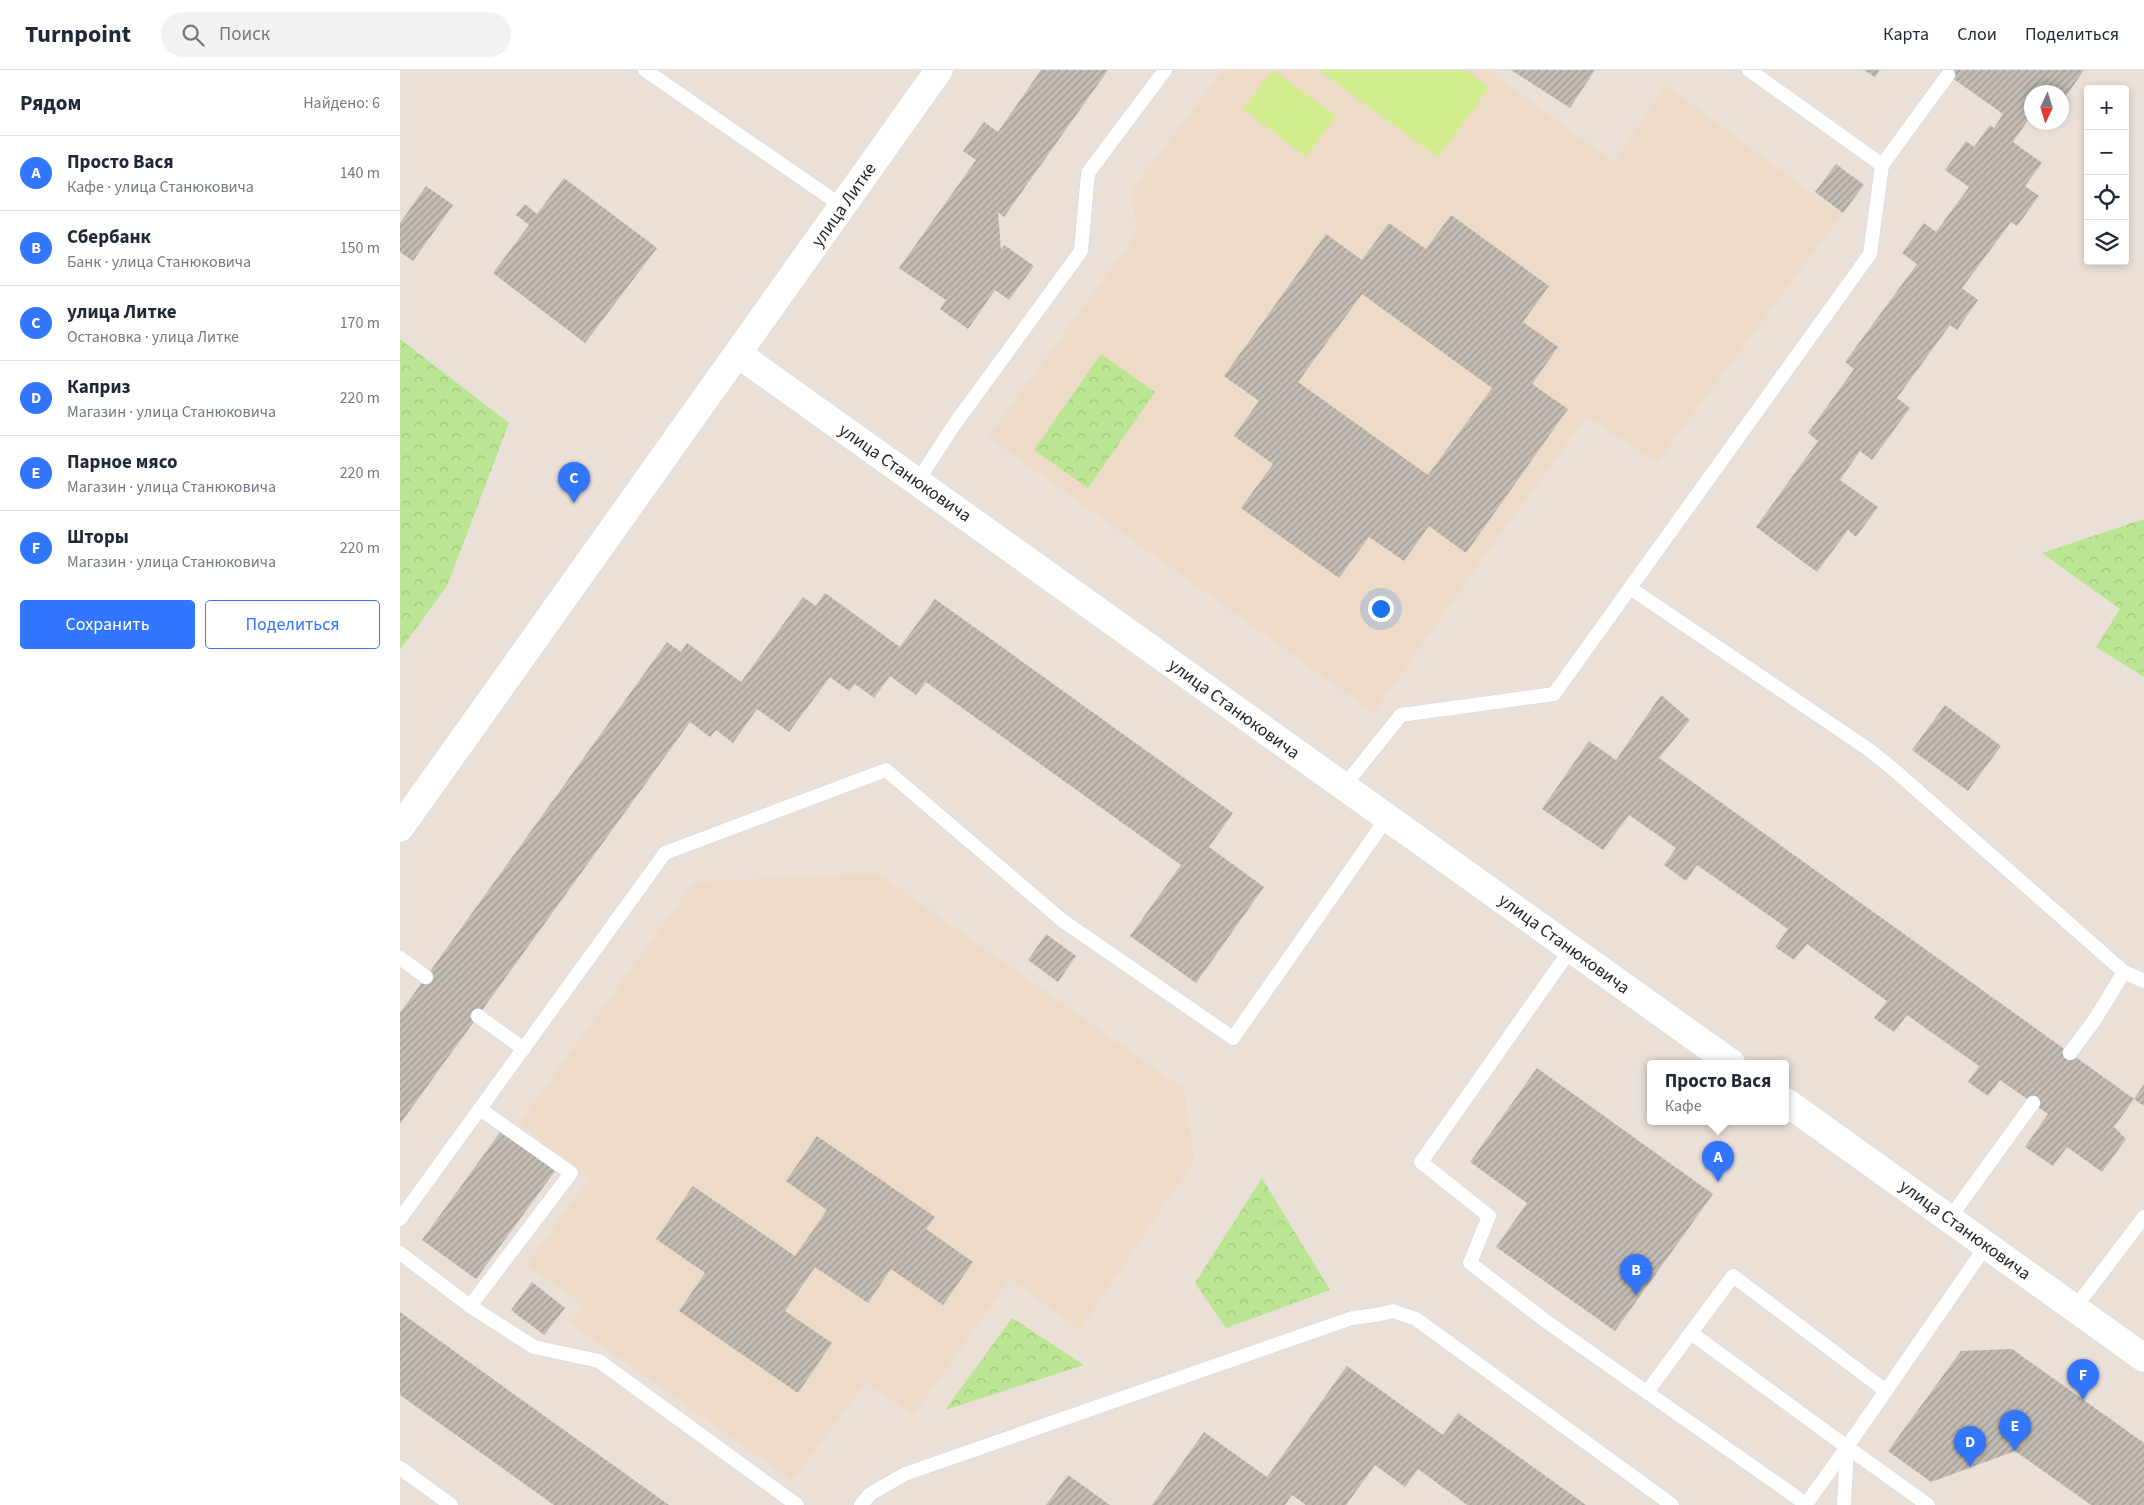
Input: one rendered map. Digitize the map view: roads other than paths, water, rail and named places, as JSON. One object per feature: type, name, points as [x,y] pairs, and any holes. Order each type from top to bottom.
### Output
[{"type":"street","name":"улица Литке","points":[[400,828],[939,70]]},
{"type":"street","name":"улица Станюковича","points":[[738,354],[1727,1060]]},
{"type":"street","name":"улица Станюковича","points":[[1789,1104],[2144,1358]]},
{"type":"lane","points":[[645,70],[842,206]]},
{"type":"lane","points":[[918,482],[954,425],[1081,251],[1088,173],[1165,70]]},
{"type":"lane","points":[[1749,70],[1882,165]]},
{"type":"lane","points":[[1344,786],[1401,715],[1554,694],[1870,254],[1882,165],[1948,76]]},
{"type":"lane","points":[[1630,588],[1887,764],[2124,972],[2144,981]]},
{"type":"lane","points":[[400,1219],[665,854],[886,770],[1063,921],[1233,1038],[1386,818]]},
{"type":"lane","points":[[1570,949],[1420,1162],[1489,1216],[1470,1263],[1547,1322],[1806,1504],[1986,1246]]},
{"type":"lane","points":[[400,958],[426,977]]},
{"type":"lane","points":[[2070,1053],[2096,1018],[2124,972]]},
{"type":"lane","points":[[478,1016],[524,1049]]},
{"type":"lane","points":[[1948,1219],[2033,1103]]},
{"type":"lane","points":[[470,1306],[570,1173],[480,1109]]},
{"type":"lane","points":[[2074,1309],[2144,1217]]},
{"type":"lane","points":[[400,1253],[470,1306],[534,1347],[599,1362],[797,1505]]},
{"type":"lane","points":[[1647,1392],[1733,1276],[1886,1391]]},
{"type":"lane","points":[[861,1505],[870,1494],[905,1474],[1352,1318],[1393,1311],[1416,1319],[1672,1505]]},
{"type":"lane","points":[[1691,1333],[1928,1505]]},
{"type":"lane","points":[[1844,1505],[1847,1447]]},
{"type":"lane","points":[[400,1468],[451,1505]]},
{"type":"place","name":"улица Литке","points":[[574,503]]},
{"type":"place","name":"Просто Вася","points":[[1718,1182]]},
{"type":"place","name":"Сбербанк","points":[[1636,1295]]},
{"type":"place","name":"Шторы","points":[[2083,1400]]},
{"type":"place","name":"Парное мясо","points":[[2015,1451]]},
{"type":"place","name":"Каприз","points":[[1970,1467]]}]
